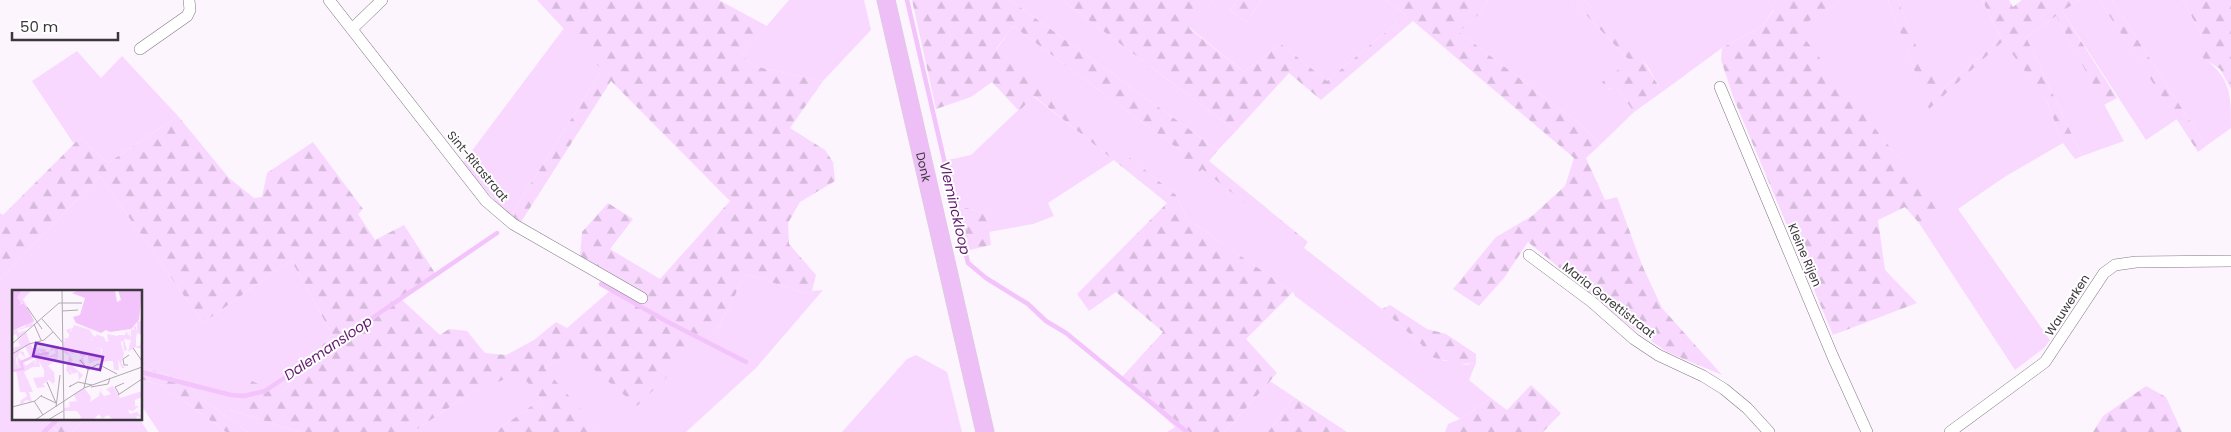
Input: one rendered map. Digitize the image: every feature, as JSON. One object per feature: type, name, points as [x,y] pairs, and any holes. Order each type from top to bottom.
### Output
[{"type":"main road","name":"Donk","points":[[886,0],[985,432]]},
{"type":"street","points":[[140,50],[187,16],[191,5],[189,0]]},
{"type":"street","name":"Sint-Ritastraat","points":[[329,0],[486,201],[513,224],[642,298]]},
{"type":"street","points":[[352,29],[382,0]]},
{"type":"street","name":"Kleine Rijen","points":[[1720,87],[1832,357],[1867,432]]},
{"type":"street","name":"Maria Gorettistraat","points":[[1529,255],[1592,302],[1634,339],[1658,355],[1704,376],[1724,389],[1747,408],[1769,432]]},
{"type":"street","name":"Wauwerken","points":[[1950,432],[2045,362],[2104,273],[2115,265],[2136,262],[2231,261]]},
{"type":"green space","points":[[537,0],[719,0],[767,26],[742,55],[753,66],[823,81],[790,128],[825,150],[833,162],[835,181],[800,202],[788,223],[789,244],[816,275],[811,295],[746,274],[719,326],[637,406],[582,359],[576,348],[544,368],[601,432],[495,432],[541,399],[520,373],[469,394],[413,432],[300,432],[230,410],[252,381],[281,394],[332,334],[291,260],[203,323],[100,176],[0,279],[0,213],[3,215],[80,138],[108,163],[178,116],[229,178],[254,198],[262,197],[267,173],[313,142],[363,209],[358,214],[375,240],[404,225],[435,273],[401,299],[440,335],[449,329],[467,331],[485,353],[506,355],[534,340],[556,322],[567,328],[619,283],[580,258],[582,232],[608,203],[633,219],[610,249],[660,279],[730,201],[611,81],[521,222],[510,217],[602,70]]},
{"type":"green space","points":[[789,0],[864,0],[871,30],[823,81],[753,66],[742,55]]},
{"type":"green space","points":[[912,0],[1010,0],[1218,150],[1209,161],[1308,242],[1303,249],[1202,169],[1194,178],[1178,165],[1181,151],[1013,26],[996,49],[1176,195],[1187,219],[1293,292],[1246,339],[1277,373],[1225,432],[1167,432],[1175,427],[1121,378],[1163,332],[1116,292],[1089,311],[1077,294],[1167,203],[1034,96],[1019,111],[992,82],[971,97],[936,109]]},
{"type":"green space","points":[[1010,0],[1062,0],[1236,131],[1218,150]]},
{"type":"green space","points":[[1062,0],[1214,0],[1189,28],[1244,72],[1281,44],[1327,81],[1406,15],[1386,0],[1488,0],[1478,15],[1459,32],[1586,129],[1600,145],[1586,158],[1605,200],[1617,197],[1642,265],[1662,308],[1722,375],[1667,352],[1631,327],[1528,242],[1504,278],[1479,306],[1453,289],[1496,237],[1532,216],[1565,186],[1574,158],[1413,21],[1321,100],[1289,73],[1236,131]]},
{"type":"green space","points":[[1214,0],[1238,0],[1230,10],[1246,22],[1262,0],[1386,0],[1406,15],[1327,81],[1281,44],[1244,72],[1189,27]]},
{"type":"green space","points":[[1238,0],[1262,0],[1246,22],[1230,10]]},
{"type":"green space","points":[[1488,0],[1572,0],[1630,61],[1607,88],[1618,90],[1634,112],[1600,145],[1586,129],[1459,32],[1478,15]]},
{"type":"green space","points":[[1572,0],[1584,0],[1640,55],[1662,92],[1634,112],[1618,90],[1607,88],[1602,82],[1630,61]]},
{"type":"green space","points":[[1584,0],[1768,0],[1774,9],[1762,26],[1722,48],[1662,92],[1647,65]]},
{"type":"green space","points":[[1768,0],[1841,0],[1797,29],[1896,155],[1947,210],[1919,223],[1905,207],[1878,220],[1885,270],[1917,303],[1833,335],[1734,99],[1721,60],[1722,48],[1762,26],[1774,10]]},
{"type":"green space","points":[[1841,0],[1888,0],[1929,108],[2003,40],[2047,102],[2063,143],[2006,176],[1958,209],[2050,340],[2044,348],[2015,370],[1919,223],[1946,210],[1896,155],[1796,29]]},
{"type":"green space","points":[[1888,0],[1898,0],[1924,66],[1933,65],[1938,74],[1938,93],[2001,38],[1982,0],[2009,0],[2013,7],[2022,0],[2081,0],[2062,11],[2117,98],[2104,105],[2056,16],[2026,37],[2082,156],[2075,159],[2063,143],[2047,102],[2003,41],[1929,109]]},
{"type":"green space","points":[[1898,0],[1982,0],[2001,38],[1938,93],[1937,74],[1924,67]]},
{"type":"green space","points":[[2081,0],[2099,0],[2177,119],[2146,140],[2062,11]]},
{"type":"green space","points":[[2099,0],[2112,0],[2206,146],[2198,152]]},
{"type":"green space","points":[[2112,0],[2182,0],[2200,31],[2204,58],[2220,73],[2228,88],[2231,106],[2231,128],[2206,146]]},
{"type":"green space","points":[[2182,0],[2231,0],[2231,89],[2220,69],[2203,58],[2200,31]]},
{"type":"green space","points":[[2056,16],[2124,141],[2082,156],[2026,37]]},
{"type":"green space","points":[[1013,26],[1181,151],[1194,178],[1202,168],[1382,309],[1422,345],[1444,361],[1455,360],[1466,365],[1476,363],[1469,380],[1491,398],[1460,419],[1295,296],[1293,292],[1187,219],[1176,195],[996,50]]},
{"type":"green space","points":[[564,28],[602,70],[510,217],[462,164]]},
{"type":"green space","points":[[77,51],[101,78],[122,56],[178,116],[108,163],[80,138],[74,144],[32,81]]},
{"type":"green space","points":[[1033,96],[1114,160],[1048,203],[1054,216],[1033,224],[989,232],[987,214],[967,208],[955,209],[943,161],[971,155]]},
{"type":"green space","points":[[100,176],[203,323],[291,260],[332,334],[281,394],[230,410],[300,432],[248,432],[208,404],[182,380],[142,366],[142,290],[12,290],[12,420],[52,420],[49,424],[58,432],[0,432],[0,279]]},
{"type":"green space","points":[[967,208],[987,214],[991,245],[966,251],[955,209]]},
{"type":"green space","points":[[746,274],[811,295],[812,291],[823,290],[756,368],[686,432],[601,432],[543,369],[576,347],[582,359],[699,345],[719,326]]},
{"type":"green space","points":[[1390,305],[1427,329],[1446,334],[1476,354],[1476,363],[1459,363],[1427,356],[1422,345],[1382,309]]},
{"type":"green space","points":[[916,355],[947,372],[962,432],[842,432],[907,359]]},
{"type":"green space","points":[[142,366],[182,380],[208,404],[248,432],[226,432],[163,386],[142,379]]},
{"type":"green space","points":[[520,372],[541,399],[495,432],[413,432],[469,394]]},
{"type":"green space","points":[[142,379],[163,386],[226,432],[159,432],[142,406]]},
{"type":"green space","points":[[1270,381],[1294,397],[1268,432],[1225,432]]},
{"type":"green space","points":[[1531,385],[1561,413],[1543,432],[1445,432],[1448,424],[1460,419],[1491,398],[1507,410]]},
{"type":"green space","points":[[2146,386],[2166,397],[2182,432],[2093,432],[2103,416]]},
{"type":"green space","points":[[1294,397],[1347,432],[1268,432]]},
{"type":"green space","points":[[52,420],[83,420],[73,432],[58,432],[49,423]]},
{"type":"green space","points":[[83,420],[140,420],[148,432],[73,432]]},
{"type":"waterway","name":"Vleminckloop","points":[[907,0],[968,263],[986,278],[1028,304],[1046,321],[1066,333],[1187,432]]},
{"type":"waterway","name":"Dalemansloop","points":[[142,372],[231,395],[244,396],[265,391],[497,233]]},
{"type":"waterway","name":"Dalemansloop","points":[[601,284],[666,321],[746,362]]},
{"type":"waterway","name":"Dalemansloop","points":[[44,432],[57,420]]}]
